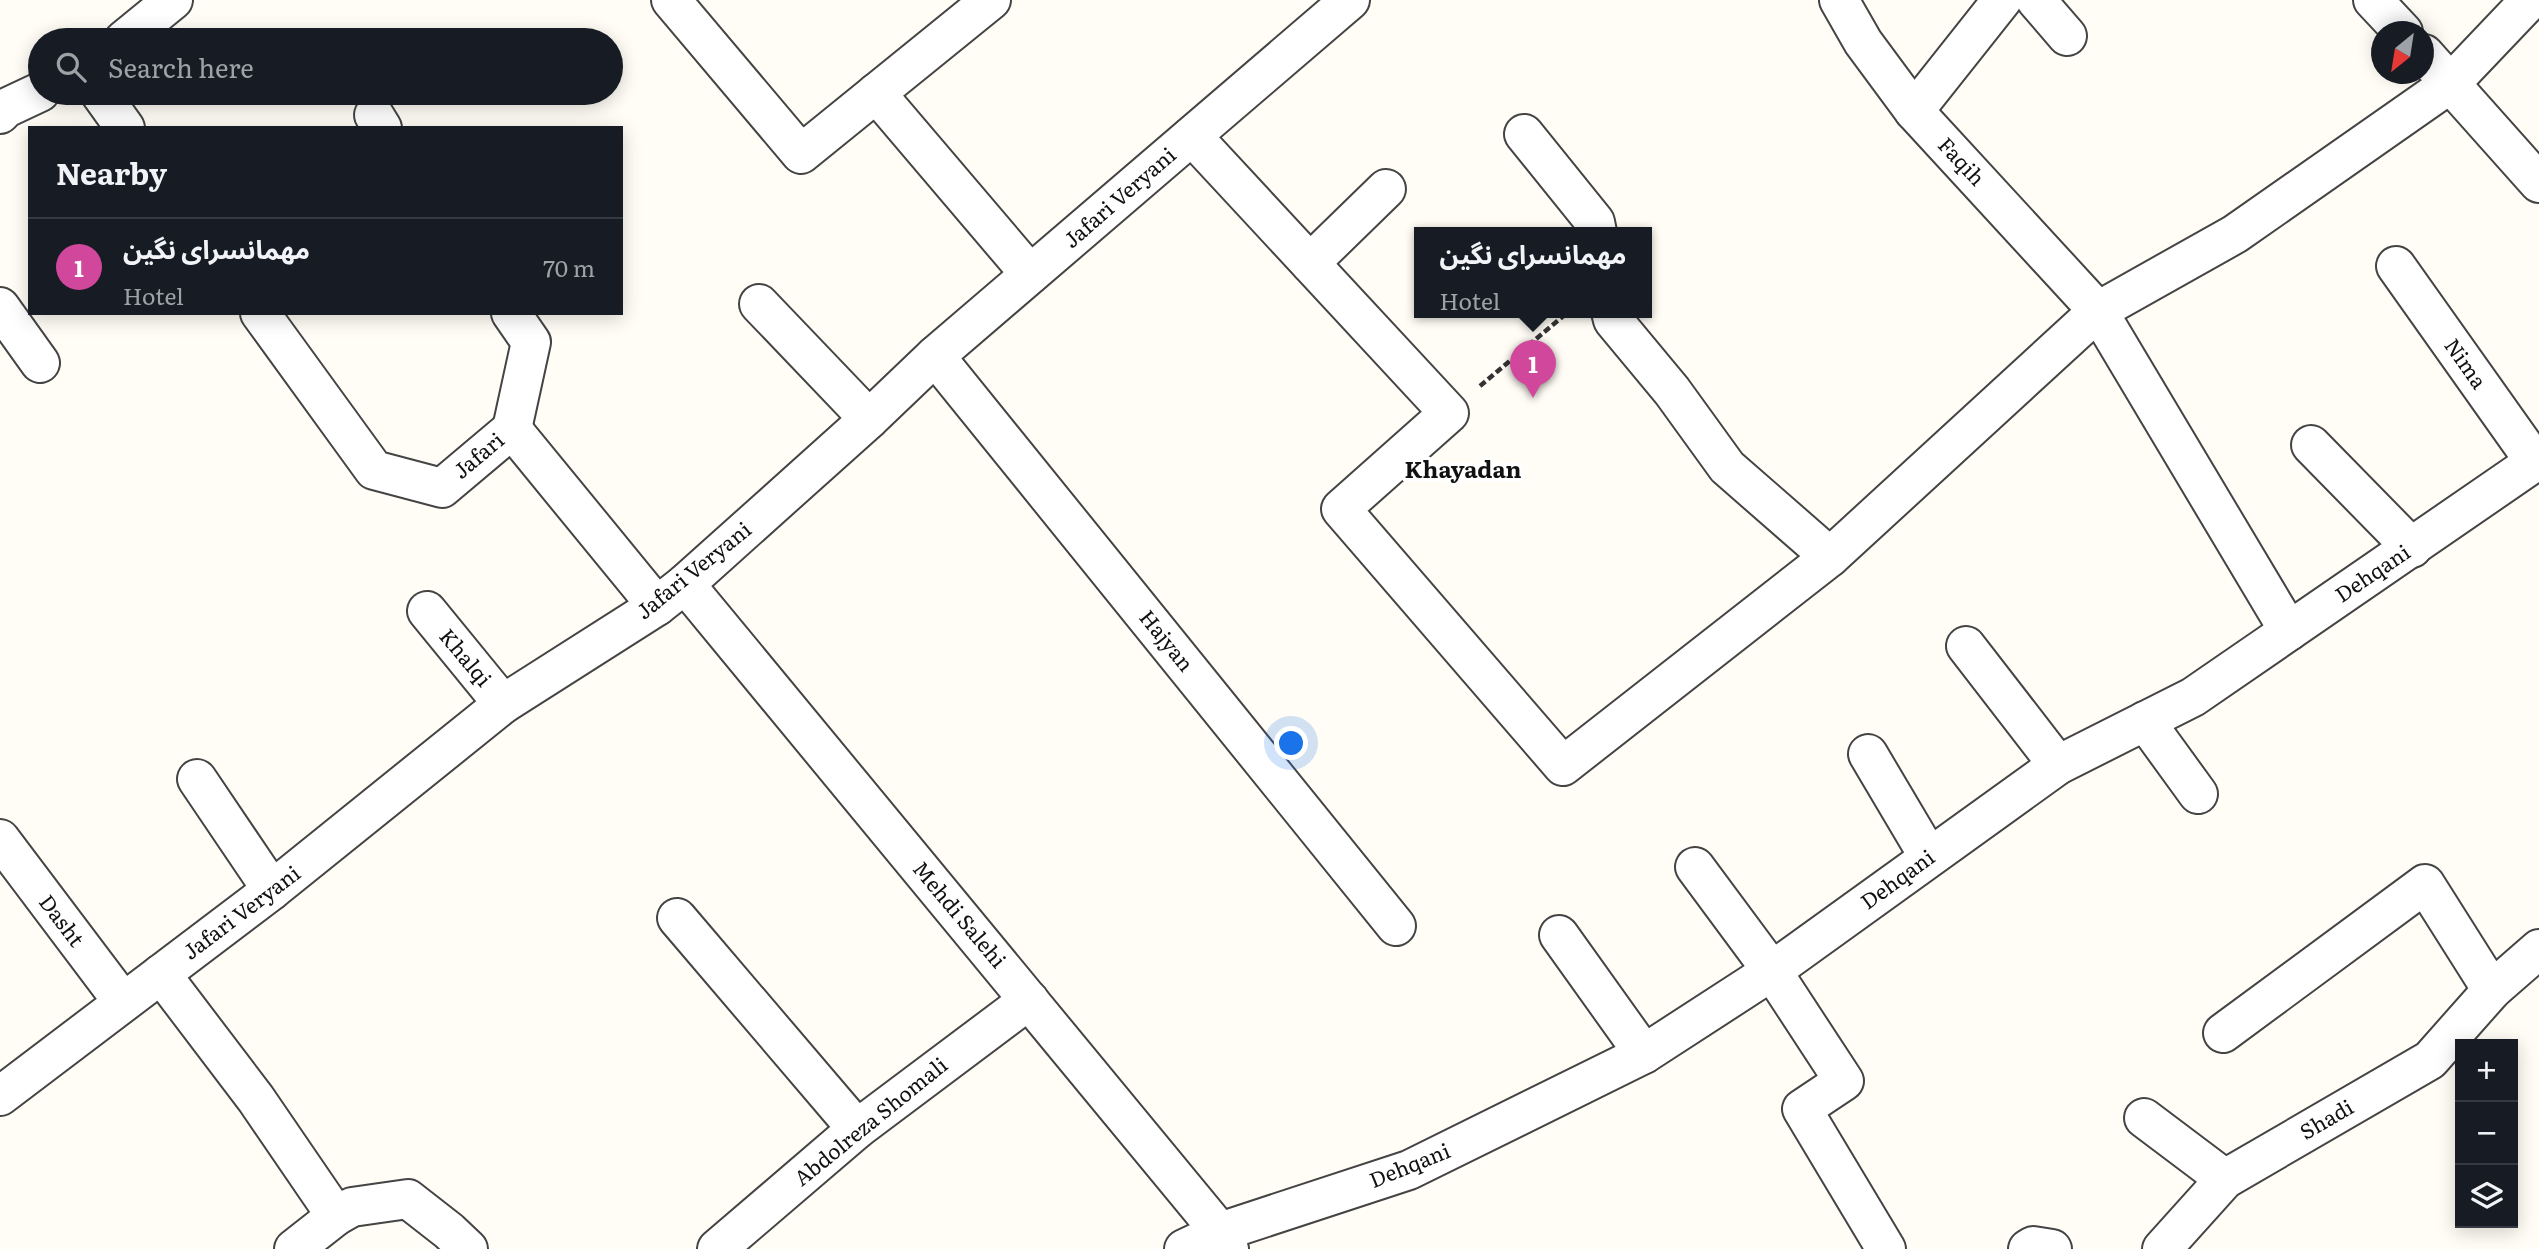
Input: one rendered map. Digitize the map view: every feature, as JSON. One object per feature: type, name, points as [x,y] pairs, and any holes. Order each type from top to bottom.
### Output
[{"type":"street","points":[[139,28],[173,0]]},
{"type":"street","points":[[671,0],[801,154],[991,0]]},
{"type":"street","name":"Faqih","points":[[1839,0],[1863,42],[1914,111],[2098,312],[2289,631]]},
{"type":"street","points":[[1914,111],[2002,0]]},
{"type":"street","points":[[2036,0],[2067,36]]},
{"type":"street","points":[[2374,0],[2393,21]]},
{"type":"street","points":[[1192,136],[1449,412],[1342,509],[1563,766],[1830,557],[2098,312],[2235,234],[2451,83],[2530,0]]},
{"type":"street","name":"Jafari Veryani","points":[[0,1096],[272,890],[503,704],[671,595],[869,419],[935,356],[1192,136],[1328,7]]},
{"type":"street","points":[[2434,65],[2539,183]]},
{"type":"street","points":[[876,93],[1030,274]]},
{"type":"street","points":[[0,114],[6,108],[28,98]]},
{"type":"street","points":[[109,105],[124,126]]},
{"type":"street","points":[[1524,134],[1595,222],[1596,227]]},
{"type":"street","points":[[1310,263],[1386,189]]},
{"type":"street","name":"Nima","points":[[2396,266],[2537,460]]},
{"type":"street","points":[[759,304],[869,419]]},
{"type":"street","points":[[0,307],[40,363]]},
{"type":"street","name":"Jafari","points":[[261,315],[374,470],[442,488],[512,429],[671,595]]},
{"type":"street","points":[[512,315],[531,342],[512,429]]},
{"type":"street","points":[[1612,318],[1672,391],[1727,467],[1830,557]]},
{"type":"street","name":"Hajyan","points":[[935,356],[1396,926]]},
{"type":"street","points":[[2311,445],[2412,548]]},
{"type":"street","name":"Dehqani","points":[[1184,1249],[1224,1240],[1409,1170],[1644,1054],[1772,971],[2058,765],[2193,697],[2537,460]]},
{"type":"street","name":"Mehdi Salehi","points":[[671,595],[1029,1000],[1224,1240]]},
{"type":"street","name":"Khalqi","points":[[427,611],[503,704]]},
{"type":"street","points":[[1966,646],[2058,765]]},
{"type":"street","points":[[2145,721],[2198,794]]},
{"type":"street","points":[[1868,754],[1929,858]]},
{"type":"street","points":[[197,779],[272,890]]},
{"type":"street","name":"Dasht","points":[[0,839],[123,1002]]},
{"type":"street","points":[[1695,867],[1772,971],[1844,1081],[1802,1109],[1886,1249]]},
{"type":"street","points":[[2223,1032],[2425,884],[2492,990]]},
{"type":"street","points":[[677,918],[857,1129]]},
{"type":"street","points":[[1559,935],[1644,1054]]},
{"type":"street","name":"Shadi","points":[[2162,1249],[2225,1179],[2430,1060],[2492,990],[2539,949]]},
{"type":"street","points":[[162,974],[256,1099],[336,1216]]},
{"type":"street","name":"Abdolreza Shomali","points":[[717,1249],[857,1129],[1029,1000]]},
{"type":"street","points":[[2144,1118],[2225,1179]]},
{"type":"street","points":[[294,1249],[352,1207],[408,1199],[468,1249]]},
{"type":"street","points":[[2028,1249],[2033,1246],[2052,1249]]},
{"type":"path","points":[[1449,412],[1561,318]]},
{"type":"place","name":"مهمانسرای نگین","points":[[1533,398]]},
{"type":"district","name":"Khayadan","points":[[1463,470]]}]
